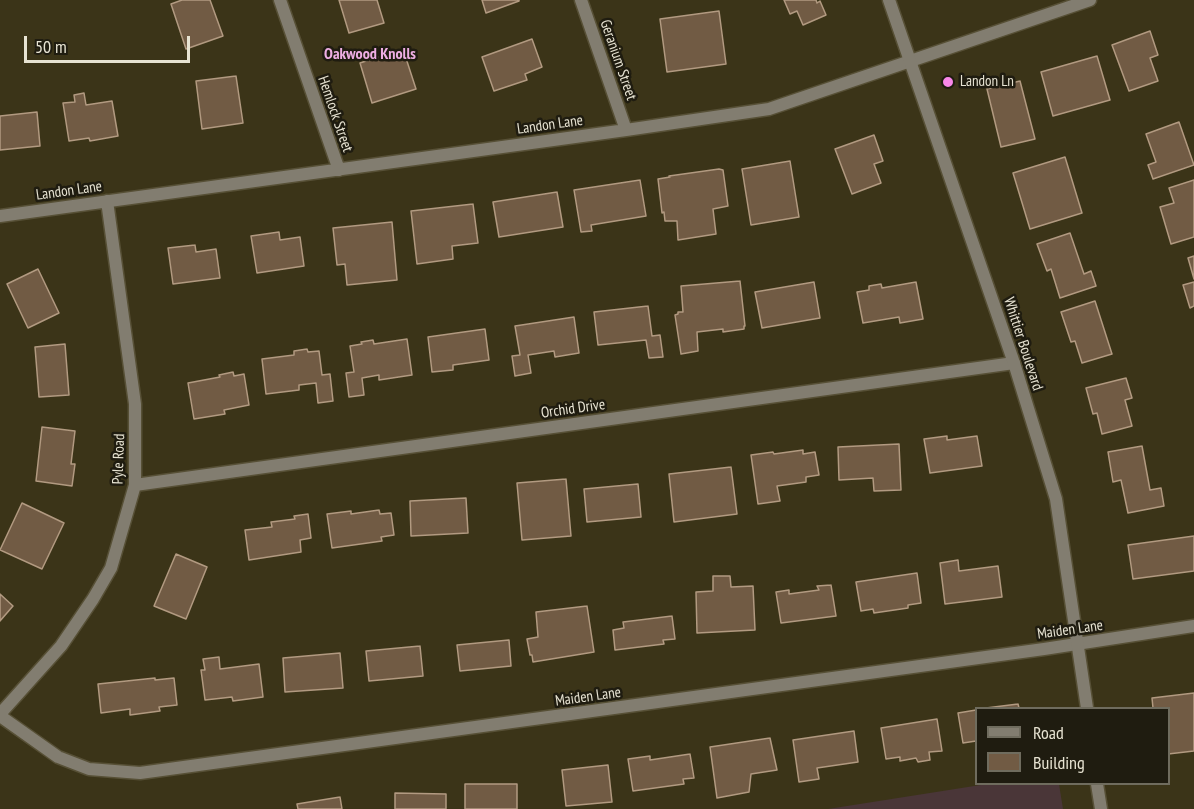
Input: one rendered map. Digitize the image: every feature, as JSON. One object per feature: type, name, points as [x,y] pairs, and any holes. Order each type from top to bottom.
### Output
[{"type":"street","name":"Hemlock Street","points":[[280,0],[339,170]]},
{"type":"street","name":"Geranium Street","points":[[581,0],[626,130]]},
{"type":"street","name":"Whittier Boulevard","points":[[889,0],[1014,363],[1056,499],[1087,707]]},
{"type":"street","name":"Landon Lane","points":[[0,216],[769,109],[1090,0]]},
{"type":"street","name":"Pyle Road","points":[[0,715],[60,646],[93,599],[111,568],[135,485],[135,404],[107,201]]},
{"type":"street","name":"Orchid Drive","points":[[135,485],[1014,363]]},
{"type":"street","name":"Maiden Lane","points":[[0,715],[58,757],[89,769],[140,773],[1078,645],[1194,626]]},
{"type":"street","points":[[1097,785],[1101,809]]},
{"type":"shaded area","points":[[981,785],[1059,785],[1063,809],[828,809]]},
{"type":"building","points":[[182,0],[210,0],[223,36],[186,49],[171,4]]},
{"type":"building","points":[[339,0],[377,0],[384,23],[349,33]]},
{"type":"building","points":[[482,0],[519,0],[519,1],[486,13]]},
{"type":"building","points":[[784,0],[816,0],[817,3],[820,1],[826,15],[803,25],[797,11],[790,14]]},
{"type":"building","points":[[719,11],[726,64],[667,72],[660,19]]},
{"type":"building","points":[[1150,31],[1158,55],[1150,58],[1158,81],[1129,91],[1112,45]]},
{"type":"building","points":[[532,39],[542,67],[525,74],[527,80],[494,91],[482,57]]},
{"type":"building","points":[[403,49],[416,89],[372,103],[360,63]]},
{"type":"building","points":[[1097,56],[1110,100],[1053,116],[1041,72]]},
{"type":"building","points":[[236,76],[243,123],[202,129],[196,81]]},
{"type":"building","points":[[1020,81],[1035,139],[1001,147],[987,89]]},
{"type":"building","points":[[84,93],[86,105],[112,101],[118,136],[90,141],[89,138],[69,141],[63,103],[75,102],[74,95]]},
{"type":"building","points":[[37,112],[40,146],[0,150],[0,116]]},
{"type":"building","points":[[1179,122],[1194,165],[1153,179],[1148,165],[1156,162],[1146,134]]},
{"type":"building","points":[[874,135],[883,161],[874,164],[881,183],[852,194],[835,149]]},
{"type":"building","points":[[1065,157],[1082,213],[1030,229],[1013,173]]},
{"type":"building","points":[[790,161],[799,217],[751,225],[742,169]]},
{"type":"building","points":[[723,170],[728,206],[713,209],[716,234],[678,240],[677,221],[665,221],[664,212],[662,213],[658,179]]},
{"type":"building","points":[[640,180],[646,216],[591,225],[592,231],[581,232],[574,190]]},
{"type":"building","points":[[1194,180],[1194,237],[1171,244],[1160,207],[1174,203],[1169,188]]},
{"type":"building","points":[[557,192],[563,227],[499,237],[493,202]]},
{"type":"building","points":[[473,204],[478,243],[452,246],[453,259],[417,264],[411,211]]},
{"type":"building","points":[[392,222],[397,280],[347,285],[345,264],[337,265],[333,228]]},
{"type":"building","points":[[279,232],[280,240],[300,237],[304,266],[257,273],[251,236]]},
{"type":"building","points":[[1070,233],[1084,274],[1091,271],[1096,286],[1060,298],[1051,269],[1047,271],[1037,244]]},
{"type":"building","points":[[195,245],[196,252],[216,249],[220,278],[173,284],[168,248]]},
{"type":"building","points":[[1194,256],[1194,279],[1188,258]]},
{"type":"building","points":[[38,269],[59,313],[28,328],[7,284]]},
{"type":"building","points":[[740,281],[744,329],[697,332],[698,351],[681,354],[675,315],[683,312],[681,286]]},
{"type":"building","points":[[814,282],[820,318],[762,328],[755,292]]},
{"type":"building","points":[[916,282],[923,319],[900,323],[899,317],[863,323],[857,292],[869,290],[869,286],[881,284],[882,288]]},
{"type":"building","points":[[1194,282],[1194,306],[1190,308],[1183,285]]},
{"type":"building","points":[[1095,301],[1112,354],[1082,363],[1075,341],[1071,342],[1061,312]]},
{"type":"building","points":[[648,306],[652,336],[660,335],[663,357],[649,358],[646,340],[598,345],[594,312]]},
{"type":"building","points":[[574,317],[579,353],[555,357],[554,351],[528,355],[531,373],[515,376],[512,356],[520,355],[515,326]]},
{"type":"building","points":[[485,329],[489,360],[453,365],[453,370],[432,372],[428,337]]},
{"type":"building","points":[[407,339],[412,375],[379,380],[379,375],[362,378],[364,395],[349,397],[346,373],[354,372],[350,346],[373,340],[374,344]]},
{"type":"building","points":[[65,344],[69,395],[39,397],[35,347]]},
{"type":"building","points":[[307,349],[308,352],[319,351],[322,375],[330,374],[333,401],[318,403],[316,383],[299,385],[299,390],[266,394],[262,359],[294,355],[294,351]]},
{"type":"building","points":[[233,372],[234,376],[244,374],[249,405],[224,410],[225,414],[194,419],[188,383]]},
{"type":"building","points":[[1126,378],[1132,398],[1125,400],[1132,426],[1102,434],[1097,413],[1093,414],[1086,388]]},
{"type":"building","points":[[42,427],[75,431],[71,464],[75,464],[72,486],[36,481]]},
{"type":"building","points":[[947,436],[947,440],[977,436],[982,466],[930,473],[924,439]]},
{"type":"building","points":[[899,444],[901,490],[874,491],[873,478],[839,480],[838,447]]},
{"type":"building","points":[[1142,446],[1150,490],[1161,488],[1164,506],[1128,513],[1121,480],[1113,482],[1108,452]]},
{"type":"building","points":[[803,450],[803,454],[815,452],[819,475],[806,477],[806,482],[777,486],[780,501],[758,504],[751,455]]},
{"type":"building","points":[[731,467],[737,514],[674,522],[669,474]]},
{"type":"building","points":[[566,479],[571,536],[522,540],[517,483]]},
{"type":"building","points":[[638,484],[641,517],[587,522],[584,489]]},
{"type":"building","points":[[466,498],[468,533],[411,536],[410,501]]},
{"type":"building","points":[[22,503],[64,523],[42,569],[0,550]]},
{"type":"building","points":[[379,510],[380,514],[391,513],[394,535],[381,537],[382,541],[332,548],[327,514],[351,511],[351,514]]},
{"type":"building","points":[[308,514],[311,538],[300,540],[301,552],[249,560],[245,530],[272,527],[271,522],[295,519],[294,516]]},
{"type":"building","points":[[1194,536],[1194,571],[1133,579],[1128,545]]},
{"type":"building","points":[[176,554],[207,567],[186,619],[154,606]]},
{"type":"building","points":[[958,560],[959,571],[998,566],[1002,597],[945,604],[940,563]]},
{"type":"building","points":[[917,573],[921,603],[908,605],[908,608],[874,613],[873,609],[861,611],[856,582]]},
{"type":"building","points":[[713,576],[730,576],[731,587],[753,586],[755,630],[697,633],[696,592],[713,591]]},
{"type":"building","points":[[831,585],[836,616],[781,623],[776,592],[789,590],[789,594],[819,590],[817,586]]},
{"type":"building","points":[[0,594],[13,606],[0,621]]},
{"type":"building","points":[[587,606],[594,652],[533,662],[527,639],[538,637],[536,612]]},
{"type":"building","points":[[672,616],[675,639],[663,640],[664,644],[615,650],[613,630],[624,628],[623,622]]},
{"type":"building","points":[[509,640],[511,666],[460,671],[457,645]]},
{"type":"building","points":[[420,646],[423,676],[369,681],[366,651]]},
{"type":"building","points":[[340,653],[343,688],[285,692],[283,658]]},
{"type":"building","points":[[219,657],[220,669],[259,664],[263,697],[233,701],[232,697],[205,700],[201,670],[205,670],[203,659]]},
{"type":"building","points":[[155,678],[155,680],[174,678],[177,705],[159,707],[160,711],[130,715],[130,709],[101,713],[98,684]]},
{"type":"building","points":[[1194,693],[1194,751],[1170,754],[1170,707],[1153,707],[1152,698]]},
{"type":"building","points":[[1018,704],[1019,707],[994,707]]},
{"type":"building","points":[[975,710],[975,741],[963,743],[958,713]]},
{"type":"building","points":[[937,719],[942,751],[929,752],[930,760],[918,762],[916,758],[900,761],[900,757],[886,759],[881,728]]},
{"type":"building","points":[[854,731],[858,762],[817,768],[819,779],[799,782],[793,740]]},
{"type":"building","points":[[770,738],[777,770],[751,774],[749,792],[717,798],[710,747]]},
{"type":"building","points":[[690,754],[694,778],[683,779],[684,784],[633,791],[628,759],[650,756],[650,760]]},
{"type":"building","points":[[608,765],[612,802],[566,806],[562,770]]},
{"type":"building","points":[[465,784],[517,784],[517,809],[465,809]]},
{"type":"building","points":[[395,793],[446,794],[446,809],[395,809]]},
{"type":"building","points":[[340,797],[342,809],[298,809],[297,804]]},
{"type":"place","name":"Landon Ln","points":[[948,82]]},
{"type":"district","name":"Oakwood Knolls","points":[[370,54]]}]
